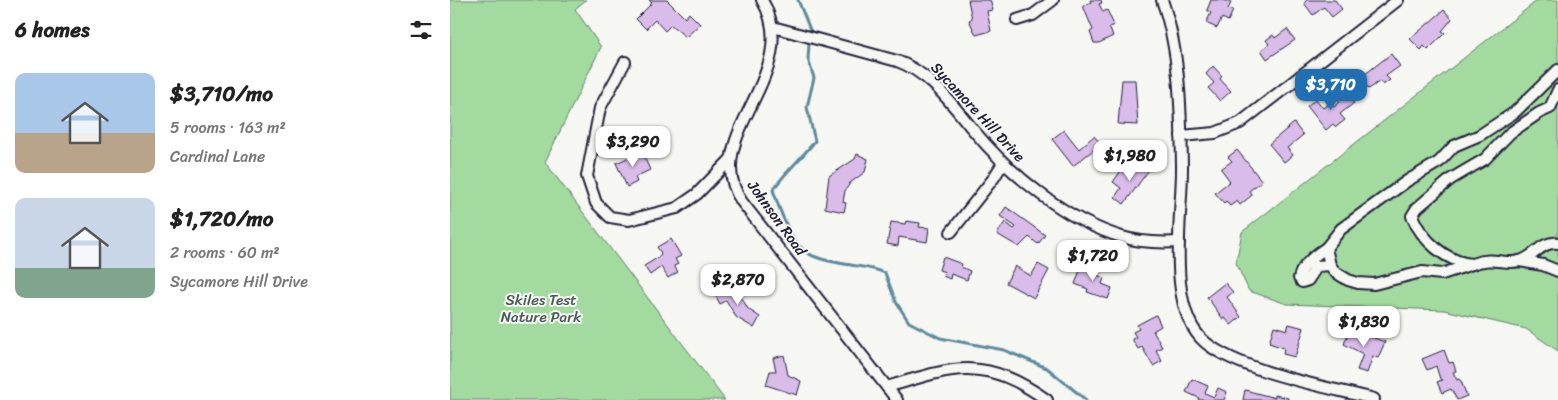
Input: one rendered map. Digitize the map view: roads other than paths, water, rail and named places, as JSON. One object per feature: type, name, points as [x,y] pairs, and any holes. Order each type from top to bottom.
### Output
[{"type":"street","name":"Johnson Road","points":[[762,0],[773,27],[774,45],[770,62],[734,144],[731,159],[732,178],[738,196],[897,400]]},
{"type":"street","points":[[1017,20],[1033,15],[1053,0]]},
{"type":"street","points":[[1162,0],[1174,44],[1181,136],[1182,191],[1178,268],[1182,299],[1193,327],[1206,343],[1226,356],[1252,367],[1374,399]]},
{"type":"street","points":[[1181,136],[1215,133],[1240,123],[1398,0]]},
{"type":"street","name":"Sycamore Hill Drive","points":[[773,27],[897,60],[913,67],[930,80],[1003,163],[1050,199],[1105,231],[1137,240],[1179,242]]},
{"type":"street","points":[[625,62],[600,108],[587,176],[596,203],[610,217],[629,220],[677,208],[697,194],[731,159]]},
{"type":"street","points":[[1330,265],[1317,266],[1308,280],[1302,282],[1299,278],[1300,273],[1312,259],[1326,248],[1341,229],[1407,181],[1440,162],[1454,146],[1480,135],[1515,112],[1558,70]]},
{"type":"street","points":[[1472,264],[1465,264],[1437,251],[1415,225],[1412,216],[1417,208],[1451,179],[1485,159],[1510,133],[1539,113],[1550,108],[1558,90]]},
{"type":"street","points":[[951,232],[993,179],[1003,163]]},
{"type":"street","points":[[1519,261],[1549,242],[1558,243]]},
{"type":"street","points":[[1326,248],[1330,265],[1348,280],[1374,284],[1422,272],[1442,274],[1491,259],[1543,265],[1558,271]]},
{"type":"street","points":[[887,387],[937,372],[974,368],[1009,377],[1047,400]]},
{"type":"waterway","points":[[798,0],[811,32]]},
{"type":"waterway","points":[[809,44],[808,59],[814,78],[807,107],[815,141],[773,190],[786,224],[800,247],[816,257],[885,273],[896,302],[909,322],[940,338],[1004,350],[1047,368],[1086,400]]},
{"type":"park label","name":"Skiles Test Nature Park","points":[[541,308]]}]
